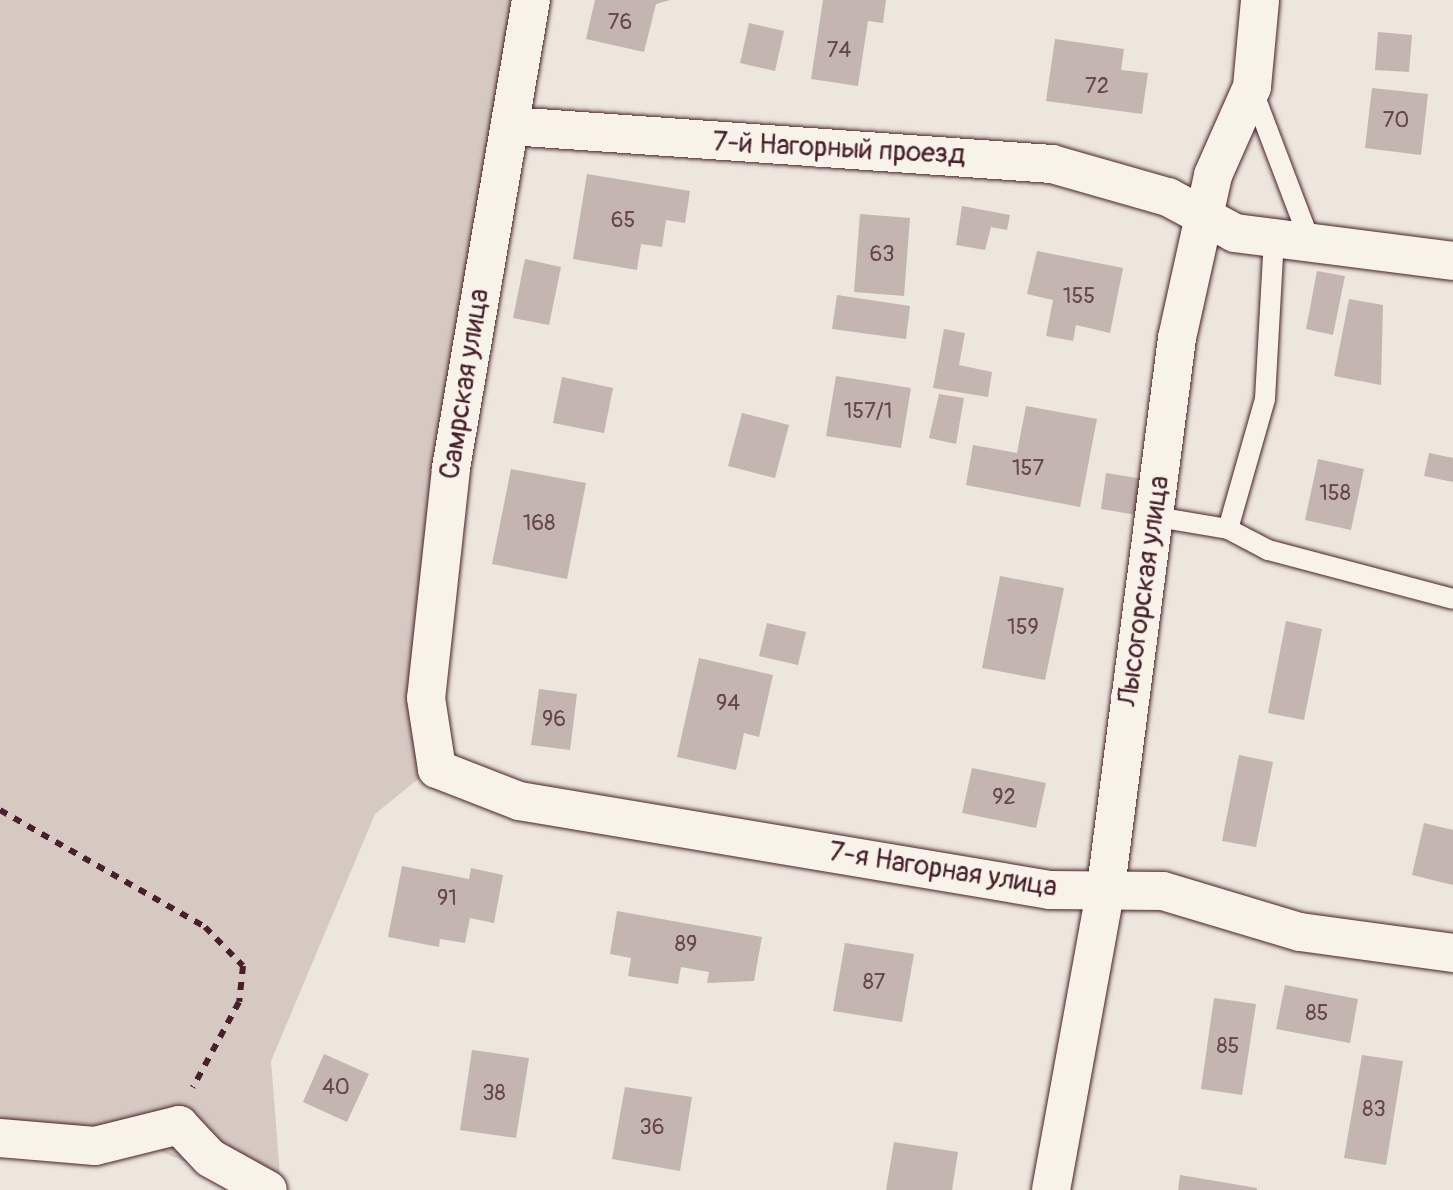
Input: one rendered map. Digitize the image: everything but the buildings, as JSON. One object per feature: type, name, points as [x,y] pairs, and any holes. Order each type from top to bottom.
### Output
[{"type":"street","name":"Самрская улица","points":[[437,769],[426,698],[451,468],[531,0]]},
{"type":"street","name":"Лысогорская улица","points":[[1048,1181],[1106,887],[1202,216],[1252,87],[1260,0]]},
{"type":"street","name":"7-й Нагорный проезд","points":[[510,126],[1052,164],[1202,216],[1235,233],[1453,261]]},
{"type":"street","name":"7-я Нагорная улица","points":[[437,769],[538,804],[1050,890],[1163,890],[1300,932],[1453,953]]},
{"type":"street","points":[[0,1138],[95,1146],[179,1126],[210,1158],[268,1190]]},
{"type":"lane","points":[[1228,528],[1265,398],[1292,238],[1252,87]]},
{"type":"lane","points":[[1157,516],[1228,528],[1268,550],[1453,599]]},
{"type":"path","points":[[0,810],[205,927],[243,966],[239,1002],[179,1126]]},
{"type":"shaded area","points":[[0,0],[522,0],[423,775],[375,814],[271,1061],[280,1176],[207,1171],[160,1151],[0,1149]]}]
